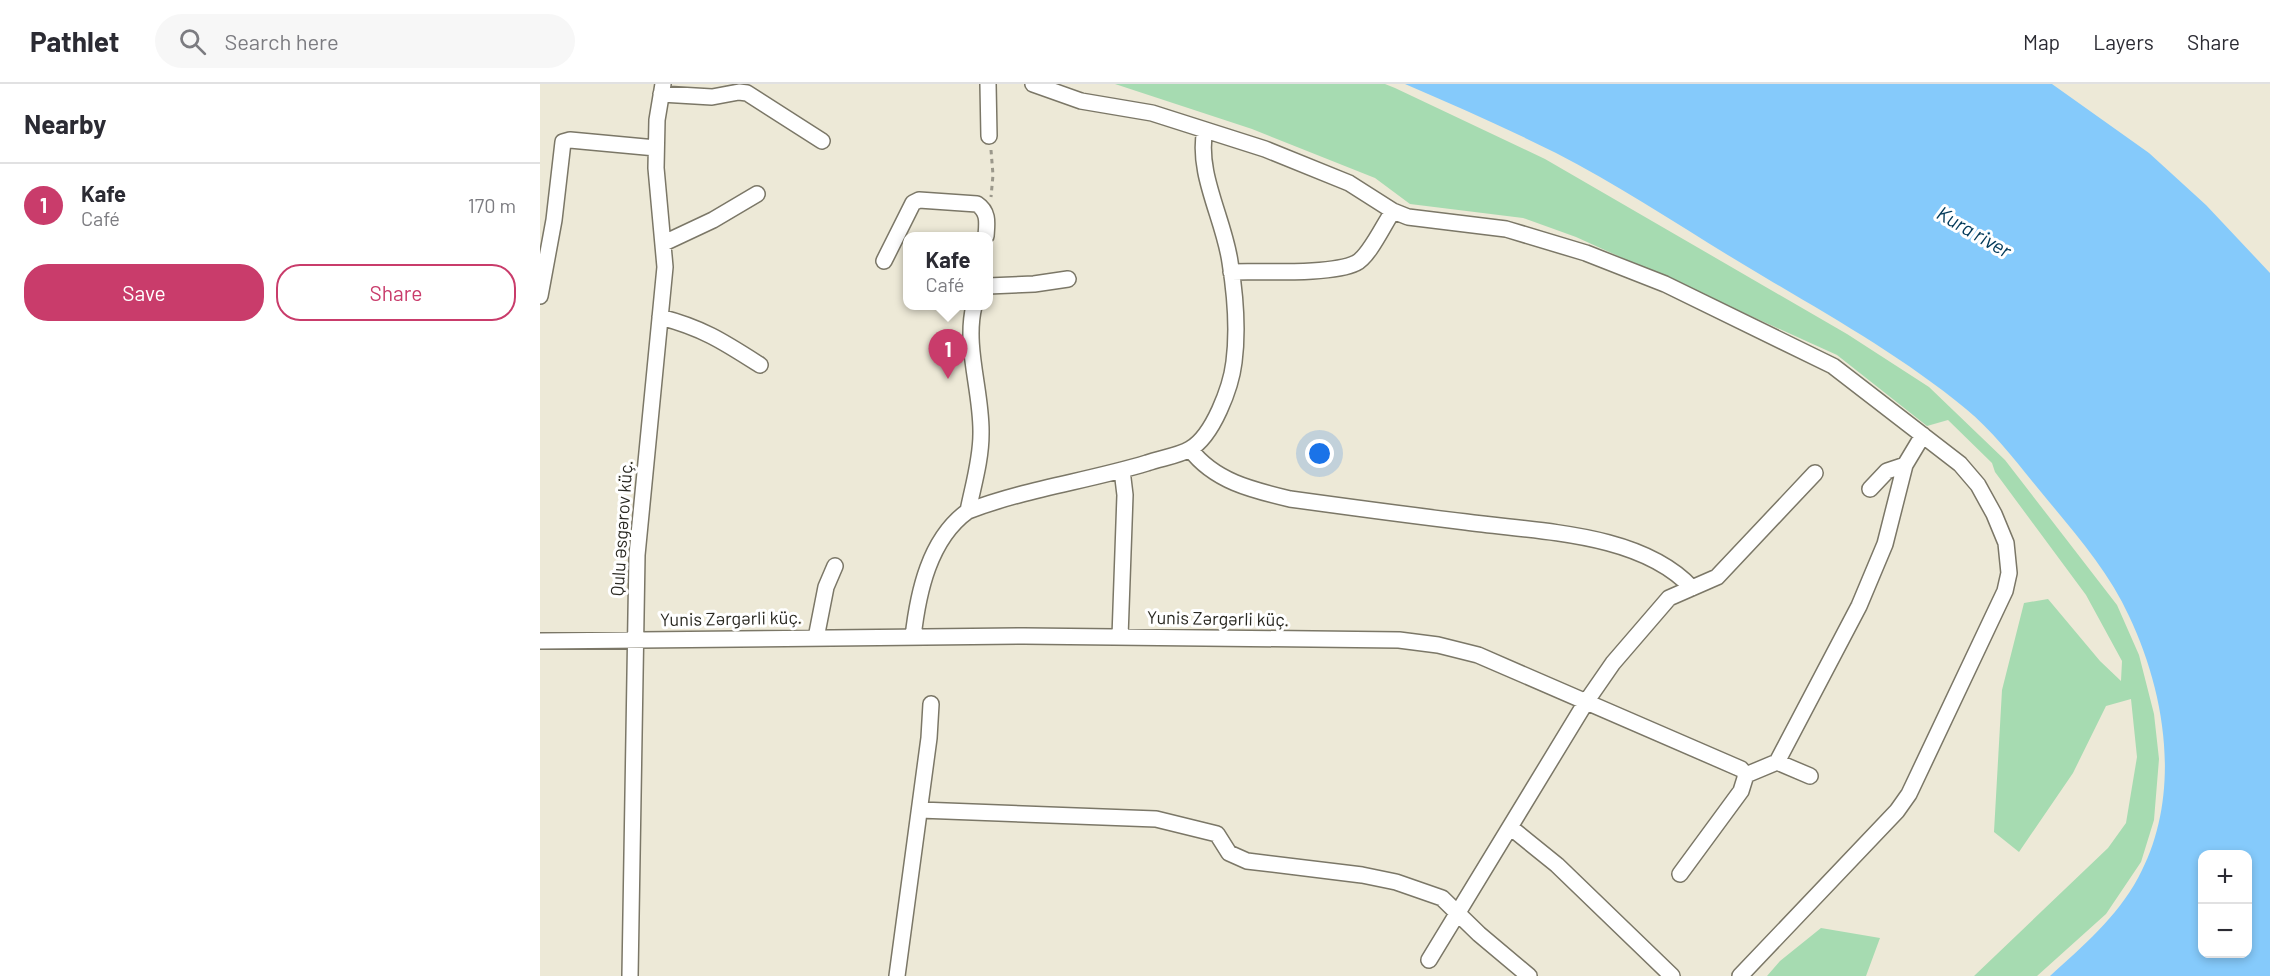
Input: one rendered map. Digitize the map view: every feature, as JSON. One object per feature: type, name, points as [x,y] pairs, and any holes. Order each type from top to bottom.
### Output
[{"type":"street","points":[[988,84],[989,136]]},
{"type":"street","points":[[1033,84],[1066,97],[1134,108],[1265,149],[1349,183],[1393,211],[1425,220],[1506,229],[1586,254],[1665,284],[1833,366],[1960,464],[1978,485],[1995,514],[2008,557],[2005,591],[1909,794],[1897,812],[1740,976]]},
{"type":"street","points":[[662,89],[712,97],[738,92],[747,93],[822,141]]},
{"type":"street","name":"Qulu Əsgərov küç.","points":[[630,976],[637,555],[660,317],[664,243],[657,182],[656,148],[662,89]]},
{"type":"street","points":[[913,637],[917,595],[924,575],[934,554],[959,517],[968,511],[1122,471],[1190,449],[1211,428],[1234,363],[1231,272],[1228,249],[1204,161],[1202,144],[1205,130]]},
{"type":"street","points":[[540,296],[545,246],[563,142],[570,140],[656,148]]},
{"type":"street","points":[[664,243],[713,220],[757,194]]},
{"type":"street","points":[[884,261],[913,203],[919,200],[977,204],[984,208],[987,216],[986,232]]},
{"type":"street","points":[[1231,272],[1302,271],[1355,263],[1364,256],[1393,211]]},
{"type":"street","points":[[993,286],[1034,284],[1068,279]]},
{"type":"street","points":[[968,511],[980,453],[981,433],[971,333],[974,310]]},
{"type":"street","points":[[660,317],[693,325],[710,333],[760,366]]},
{"type":"street","points":[[1680,874],[1741,791],[1746,775],[1777,762],[1868,586],[1885,543],[1905,465],[1923,435]]},
{"type":"street","points":[[1190,449],[1203,466],[1256,491],[1290,500],[1600,541],[1665,564],[1678,572],[1692,588]]},
{"type":"street","points":[[1870,489],[1887,471],[1905,465]]},
{"type":"street","points":[[1120,637],[1125,495],[1122,471]]},
{"type":"street","points":[[1429,960],[1586,702],[1614,663],[1669,598],[1717,577],[1815,472]]},
{"type":"street","points":[[816,638],[826,587],[835,566]]},
{"type":"street","name":"Yunis Zərgərli küç.","points":[[540,640],[913,637],[1399,640],[1438,645],[1478,655],[1726,762],[1746,775]]},
{"type":"street","points":[[897,976],[920,810],[931,704]]},
{"type":"street","points":[[1777,762],[1810,776]]},
{"type":"street","points":[[920,810],[1156,819],[1180,823],[1217,834],[1223,839],[1229,854],[1237,858],[1396,882],[1442,898],[1479,934],[1529,976]]},
{"type":"street","points":[[1510,827],[1557,865],[1672,976]]},
{"type":"path","points":[[984,208],[993,191],[989,136]]},
{"type":"green space","points":[[1115,84],[1385,84],[1545,159],[1847,334],[1929,387],[2005,460],[2117,605],[2139,655],[2154,714],[2159,759],[2154,820],[2141,862],[2106,914],[2037,976],[1974,976],[2108,848],[2126,823],[2137,757],[2131,699],[2106,706],[2073,773],[2019,852],[1994,832],[2002,690],[2024,603],[2048,599],[2100,661],[2121,681],[2122,661],[2086,595],[1995,472],[1992,463],[1948,420],[1927,426],[1837,355],[1576,237],[1523,218],[1410,204],[1375,178],[1252,129]]},
{"type":"green space","points":[[1821,928],[1880,938],[1866,976],[1767,976],[1780,961]]},
{"type":"water","name":"Kura river","points":[[1405,84],[2052,84],[2149,153],[2206,205],[2270,273],[2270,976],[2050,976],[2086,943],[2130,892],[2152,847],[2160,815],[2165,781],[2164,747],[2153,679],[2129,616],[2111,583],[2077,536],[2015,459],[1966,409],[1942,390],[1843,324],[1636,198],[1583,167],[1500,126]]},
{"type":"place","name":"Kafe","points":[[948,379]]}]
